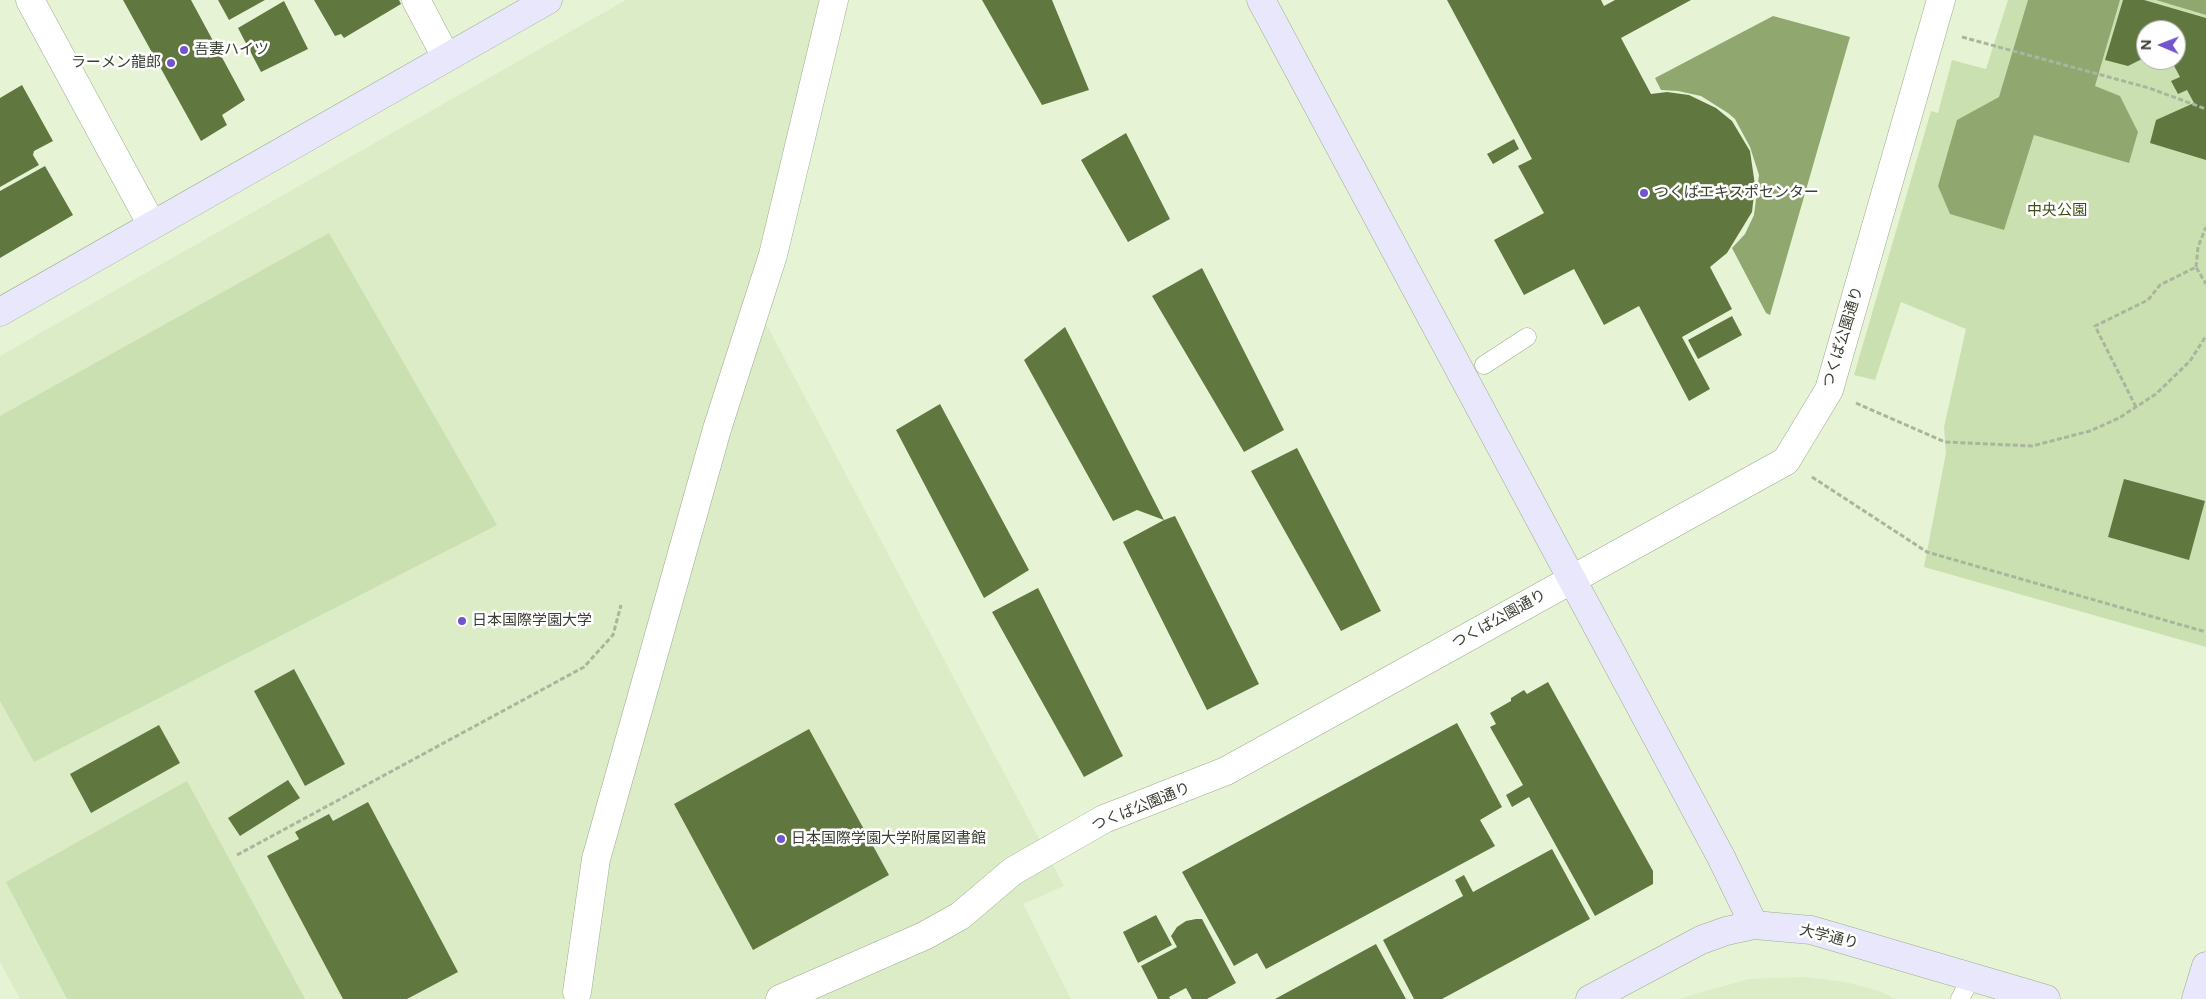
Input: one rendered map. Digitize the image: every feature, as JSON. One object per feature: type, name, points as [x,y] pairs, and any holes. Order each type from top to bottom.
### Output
[{"type":"street","points":[[30,0],[152,225]]},
{"type":"street","points":[[416,0],[446,58]]},
{"type":"street","points":[[0,312],[548,0]]},
{"type":"street","points":[[576,997],[596,859],[717,429],[773,255],[834,0]]},
{"type":"street","points":[[1261,0],[1721,857],[1754,925]]},
{"type":"street","name":"つくば公園通り","points":[[780,999],[924,936],[960,916],[1013,871],[1104,819],[1226,771],[1786,461],[1829,390],[1941,0]]},
{"type":"street","name":"大学通り","points":[[1590,999],[1701,940],[1726,930],[1754,925],[1810,930],[1968,991],[2046,999]]},
{"type":"street","points":[[2196,999],[2206,966]]},
{"type":"lane","points":[[1484,364],[1527,337]]},
{"type":"path","points":[[1933,29],[2149,88],[2206,109]]},
{"type":"path","points":[[2206,227],[2198,247],[2196,267],[2206,284]]},
{"type":"path","points":[[2136,407],[2095,326],[2148,300],[2160,285],[2196,267]]},
{"type":"path","points":[[1829,390],[1945,442],[2032,446],[2090,431],[2120,418],[2156,394],[2190,361],[2206,336]]},
{"type":"path","points":[[1786,461],[1927,552],[2206,632]]},
{"type":"path","points":[[237,855],[584,667],[613,635],[621,605]]},
{"type":"shaded area","name":"日本国際学園大学","points":[[626,0],[826,0],[762,316],[1064,886],[1023,904],[1071,999],[20,999],[0,962],[0,356]]},
{"type":"shaded area","points":[[2028,0],[2120,0],[2095,86],[2120,96],[2138,132],[2129,163],[2034,135],[2004,230],[1950,214],[1938,186],[1957,120],[1999,97]]},
{"type":"shaded area","points":[[2156,0],[2206,0],[2206,15]]},
{"type":"shaded area","points":[[1773,16],[1850,37],[1770,315],[1766,313],[1732,248],[1745,234],[1754,215],[1759,175],[1750,147],[1735,119],[1728,113],[1701,96],[1678,91],[1661,90],[1655,78]]},
{"type":"shaded area","points":[[1804,977],[1845,982],[1876,990],[1896,999],[1678,999],[1749,979]]},
{"type":"green space","name":"中央公園","points":[[2008,0],[2206,0],[2206,647],[1924,567],[1946,453],[1944,427],[1966,329],[1901,302],[1875,380],[1854,375],[1931,111],[1938,113],[1952,60],[1986,69]]},
{"type":"green space","points":[[329,233],[497,525],[34,762],[0,701],[0,416]]},
{"type":"green space","points":[[187,781],[305,999],[67,999],[6,882]]},
{"type":"building","name":"吾妻ハイツ","points":[[123,0],[191,0],[245,100],[222,115],[227,125],[201,141]]},
{"type":"building","points":[[218,0],[265,0],[229,20]]},
{"type":"building","points":[[314,0],[399,0],[401,4],[344,38],[341,34],[335,36]]},
{"type":"building","points":[[982,0],[1052,0],[1089,90],[1042,105]]},
{"type":"building","name":"つくばエキスポセンター","points":[[1447,0],[1601,0],[1604,6],[1615,0],[1691,0],[1621,38],[1651,94],[1667,92],[1689,95],[1716,108],[1732,121],[1750,151],[1755,185],[1752,212],[1727,253],[1710,267],[1732,309],[1682,337],[1710,389],[1689,401],[1639,306],[1604,325],[1574,269],[1524,295],[1494,240],[1544,213],[1518,166],[1532,159]]},
{"type":"building","points":[[2123,0],[2144,0],[2206,18],[2206,160],[2150,143],[2156,120],[2194,103],[2187,90],[2178,94],[2171,81],[2180,77],[2176,70],[2186,70],[2186,20],[2136,20],[2136,62],[2128,66],[2105,60]]},
{"type":"building","points":[[284,1],[308,49],[261,72],[238,28]]},
{"type":"building","points":[[22,85],[53,141],[34,151],[33,155],[39,165],[0,187],[0,98]]},
{"type":"building","points":[[1126,133],[1170,219],[1128,242],[1081,160]]},
{"type":"building","points":[[1514,139],[1519,149],[1493,164],[1487,154]]},
{"type":"building","points":[[45,166],[73,215],[0,258],[0,191]]},
{"type":"building","points":[[1202,268],[1284,430],[1244,452],[1152,296]]},
{"type":"building","points":[[1732,316],[1742,335],[1698,359],[1688,340]]},
{"type":"building","points":[[1065,327],[1164,520],[1137,510],[1113,521],[1024,360]]},
{"type":"building","points":[[940,404],[1029,570],[984,598],[896,430]]},
{"type":"building","points":[[1297,448],[1381,611],[1341,631],[1251,471]]},
{"type":"building","points":[[2124,479],[2205,501],[2189,560],[2108,537]]},
{"type":"building","points":[[1175,516],[1259,684],[1207,710],[1123,542]]},
{"type":"building","points":[[1038,588],[1123,756],[1084,777],[992,612]]},
{"type":"building","points":[[294,669],[345,764],[305,786],[254,691]]},
{"type":"building","points":[[1548,682],[1653,871],[1653,884],[1595,916],[1529,797],[1512,807],[1506,795],[1523,785],[1490,727],[1496,724],[1490,713],[1511,701],[1511,698],[1524,690],[1527,694]]},
{"type":"building","points":[[1457,723],[1502,807],[1480,820],[1495,846],[1266,969],[1257,953],[1234,966],[1182,872]]},
{"type":"building","points":[[159,725],[180,763],[91,813],[70,774]]},
{"type":"building","name":"日本国際学園大学附属図書館","points":[[809,729],[889,875],[753,950],[674,804]]},
{"type":"building","points":[[288,780],[300,798],[240,836],[228,818]]},
{"type":"building","points":[[368,802],[458,972],[407,999],[343,999],[267,856],[299,839],[295,832],[329,814],[333,821]]},
{"type":"building","points":[[1552,849],[1590,919],[1442,999],[1414,999],[1383,940],[1463,896],[1455,880],[1464,875],[1473,892]]},
{"type":"building","points":[[1156,915],[1172,945],[1138,963],[1123,932]]},
{"type":"building","points":[[1202,919],[1236,983],[1207,999],[1192,999],[1186,988],[1169,997],[1170,999],[1158,999],[1141,966],[1177,947],[1171,936],[1177,927],[1186,921]]},
{"type":"building","points":[[1376,944],[1406,999],[1275,999]]},
{"type":"place","name":"吾妻ハイツ","points":[[184,50]]},
{"type":"place","name":"ラーメン龍郎","points":[[171,63]]},
{"type":"place","name":"つくばエキスポセンター","points":[[1644,193]]},
{"type":"place","name":"日本国際学園大学","points":[[462,621]]},
{"type":"place","name":"日本国際学園大学附属図書館","points":[[781,839]]}]
